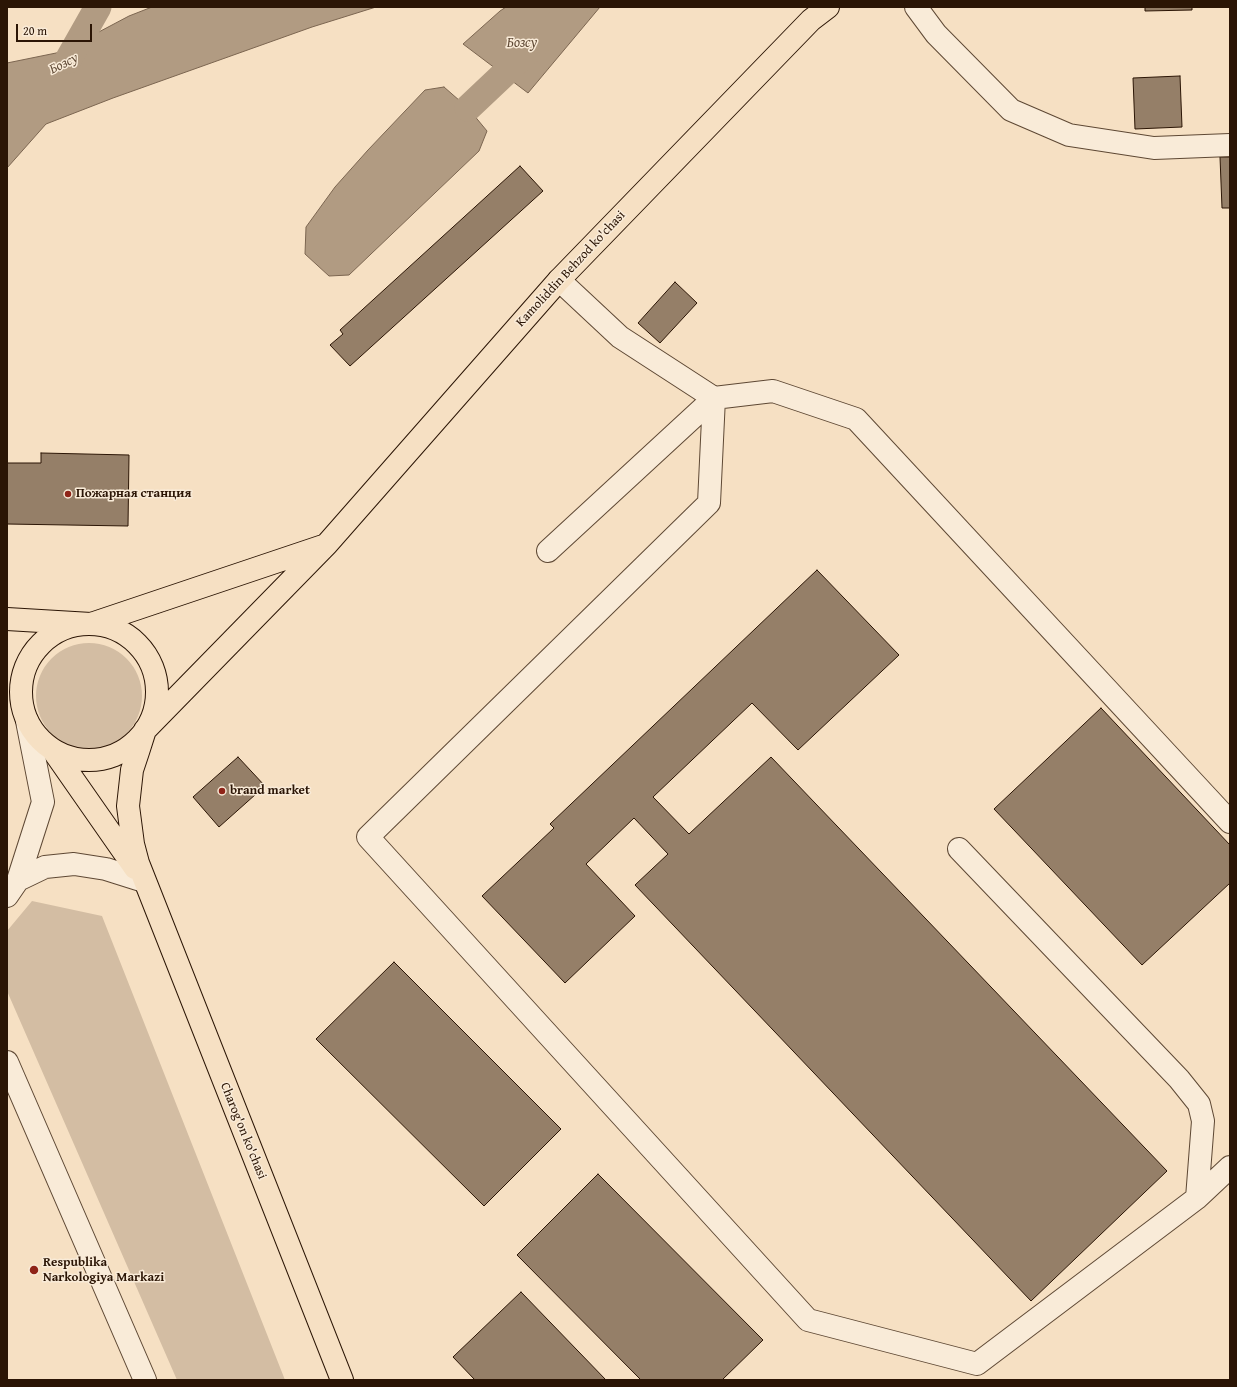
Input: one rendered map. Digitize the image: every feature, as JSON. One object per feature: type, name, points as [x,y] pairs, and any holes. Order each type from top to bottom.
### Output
[{"type":"main road","name":"Kamoliddin Behzod ko'chasi","points":[[146,730],[327,544],[558,280],[811,20],[828,7]]},
{"type":"main road","points":[[27,721],[21,699],[23,676],[32,655],[47,638],[68,627],[91,624],[327,544]]},
{"type":"main road","points":[[7,619],[91,624],[111,628],[130,638],[144,652],[154,671],[157,691],[154,712],[132,770],[128,806],[133,844],[144,881]]},
{"type":"main road","points":[[7,688],[38,737],[52,749],[68,757],[90,760],[111,756],[131,746],[146,730]]},
{"type":"main road","points":[[52,749],[144,881]]},
{"type":"main road","name":"Charog'on ko'chasi","points":[[144,881],[342,1380]]},
{"type":"street","points":[[916,7],[936,34],[1011,110],[1069,135],[1154,148],[1230,145]]},
{"type":"street","points":[[558,280],[620,337],[714,398]]},
{"type":"street","points":[[548,551],[714,398],[773,391],[856,419],[1230,822]]},
{"type":"street","points":[[714,398],[709,503],[368,837],[808,1320],[977,1364],[1197,1198],[1230,1166]]},
{"type":"street","points":[[12,888],[43,802],[27,721]]},
{"type":"street","points":[[959,849],[1173,1074],[1199,1104],[1203,1121],[1197,1198]]},
{"type":"street","points":[[12,888],[45,867],[74,864],[106,868],[144,881]]},
{"type":"street","points":[[7,1062],[145,1380]]},
{"type":"shaded area","points":[[89,643],[109,647],[126,659],[138,676],[142,696],[138,716],[126,733],[109,745],[89,749],[69,745],[52,733],[40,716],[36,696],[40,676],[52,659],[69,647]]},
{"type":"shaded area","points":[[32,901],[102,916],[285,1380],[177,1380],[7,991],[7,931]]},
{"type":"water","name":"Бозсу","points":[[152,7],[376,7],[312,27],[113,98],[46,124],[7,168],[7,63],[61,52],[129,16]]},
{"type":"water","name":"Бозсу","points":[[506,7],[600,7],[528,93],[463,44]]},
{"type":"water","points":[[444,87],[468,108],[487,131],[479,151],[349,275],[329,276],[305,254],[306,227],[335,187],[425,90]]},
{"type":"building","points":[[1145,7],[1192,7],[1192,10],[1145,11]]},
{"type":"building","points":[[1180,76],[1182,127],[1135,129],[1133,78]]},
{"type":"building","points":[[1220,157],[1230,157],[1230,208],[1222,208]]},
{"type":"building","points":[[520,166],[543,191],[350,366],[330,345],[343,334],[340,330]]},
{"type":"building","points":[[675,282],[697,303],[660,343],[638,323]]},
{"type":"building","name":"Пожарная станция","points":[[41,453],[129,455],[128,526],[7,524],[7,463],[41,463]]},
{"type":"building","points":[[817,570],[899,655],[798,750],[752,703],[653,797],[689,834],[771,757],[1167,1171],[1031,1301],[635,885],[668,854],[634,818],[586,864],[635,916],[565,983],[482,896],[554,828],[550,824]]},
{"type":"building","points":[[1101,708],[1230,845],[1230,883],[1142,965],[994,809]]},
{"type":"building","points":[[238,757],[265,786],[219,827],[193,797]]},
{"type":"building","points":[[394,962],[561,1129],[484,1206],[316,1039]]},
{"type":"building","points":[[598,1174],[763,1340],[722,1380],[641,1380],[517,1255]]},
{"type":"building","points":[[521,1292],[606,1380],[475,1380],[453,1357]]},
{"type":"waterway","points":[[68,60],[98,7]]},
{"type":"waterway","points":[[468,108],[575,7]]},
{"type":"place","name":"Пожарная станция","points":[[68,494]]},
{"type":"place","name":"brand market","points":[[222,791]]},
{"type":"place","name":"Respublika Narkologiya Markazi","points":[[34,1270]]}]
